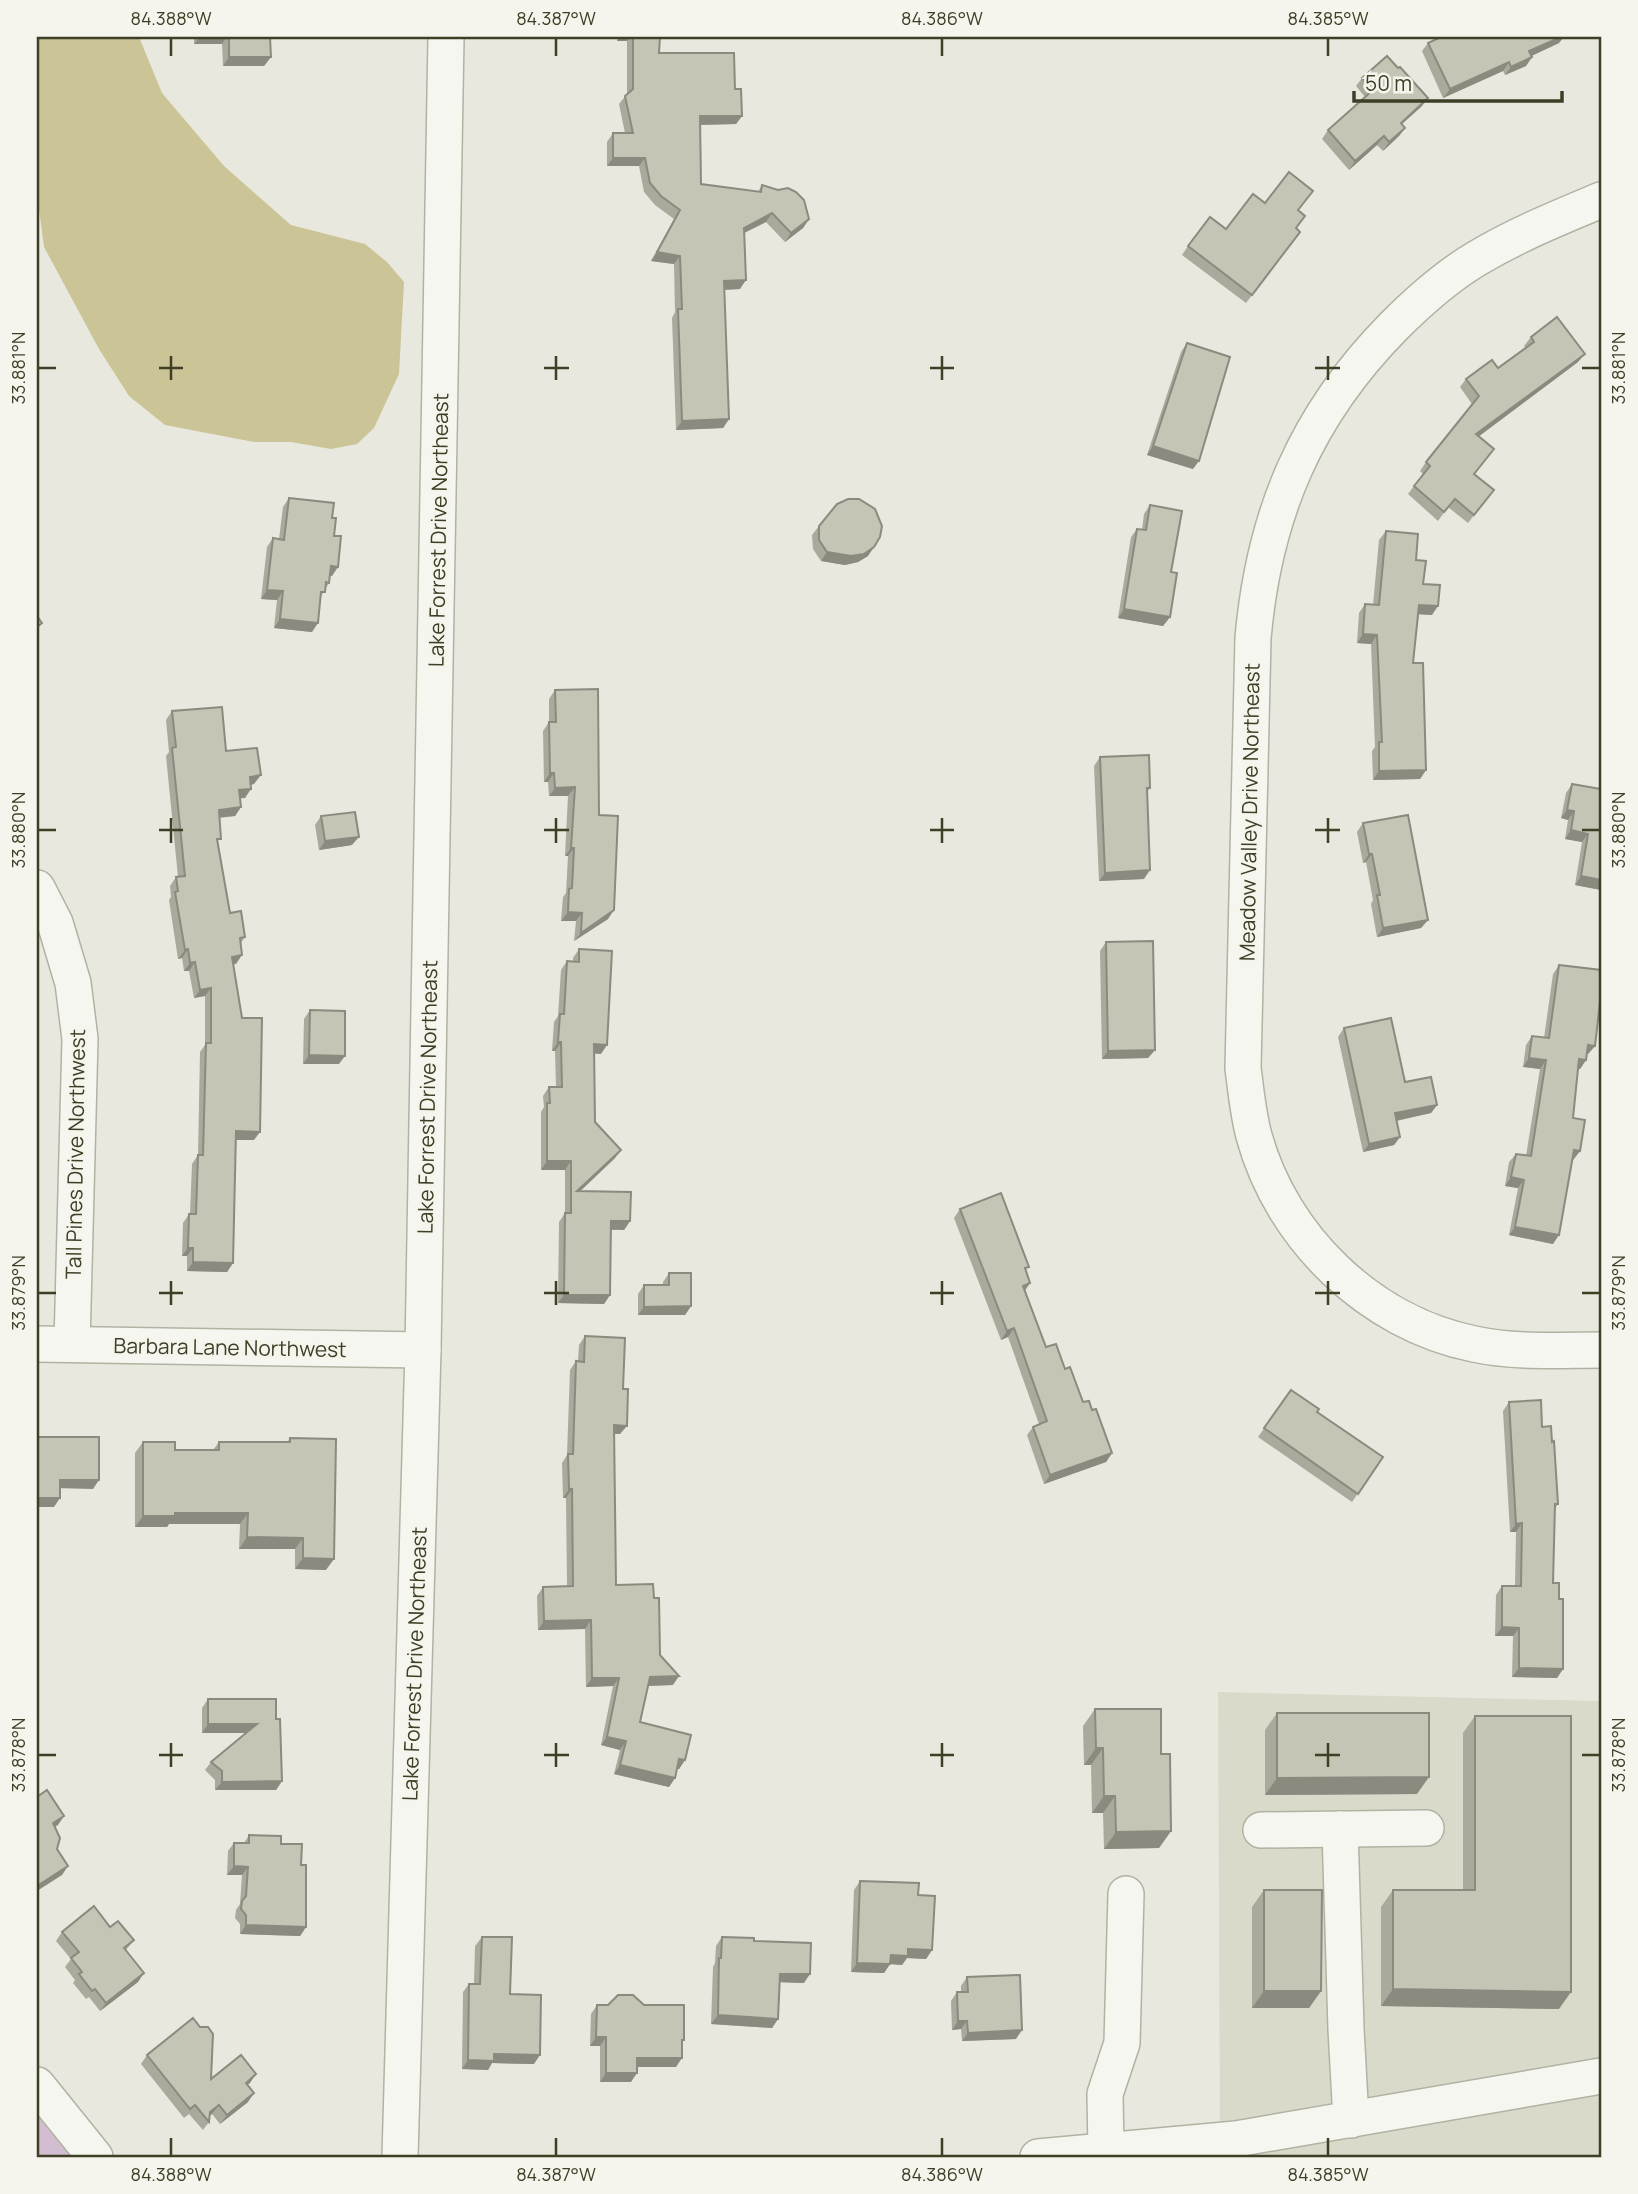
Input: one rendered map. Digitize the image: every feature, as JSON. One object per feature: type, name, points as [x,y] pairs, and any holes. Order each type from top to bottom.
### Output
[{"type":"street","name":"Lake Forrest Drive Northeast","points":[[400,2157],[423,1350],[446,37]]},
{"type":"street","name":"Meadow Valley Drive Northeast","points":[[1601,200],[1525,232],[1474,260],[1421,299],[1362,357],[1337,391],[1311,433],[1278,508],[1256,597],[1252,638],[1243,1068],[1254,1138],[1279,1199],[1308,1241],[1343,1278],[1384,1308],[1429,1331],[1473,1344],[1513,1350],[1601,1350]]},
{"type":"street","name":"Tall Pines Drive Northwest","points":[[37,888],[55,923],[73,983],[80,1038],[72,1344]]},
{"type":"street","name":"Barbara Lane Northwest","points":[[37,1344],[423,1350]]},
{"type":"street","points":[[1261,1830],[1426,1828]]},
{"type":"street","points":[[1340,1829],[1351,2120]]},
{"type":"street","points":[[1106,2151],[1105,2094],[1122,2043],[1126,1894]]},
{"type":"street","points":[[1038,2157],[1106,2151],[1240,2148],[1351,2120],[1601,2076]]},
{"type":"street","points":[[37,2085],[94,2157]]},
{"type":"shaded area","points":[[37,37],[139,37],[162,93],[224,166],[291,225],[365,244],[387,262],[404,282],[399,374],[374,428],[357,444],[331,449],[291,442],[254,442],[165,425],[129,396],[99,349],[44,247],[37,194]]},
{"type":"shaded area","points":[[1218,1692],[1601,1701],[1601,2157],[1220,2157]]},
{"type":"shaded area","points":[[37,2100],[84,2157],[37,2157]]},
{"type":"building","points":[[229,37],[270,37],[271,57],[229,57]]},
{"type":"building","points":[[633,37],[660,37],[659,53],[734,53],[735,89],[741,89],[742,116],[700,116],[701,184],[761,192],[762,185],[778,190],[788,188],[804,200],[809,219],[791,233],[772,213],[744,228],[746,280],[724,281],[729,419],[682,421],[678,309],[682,309],[680,256],[657,252],[680,210],[661,196],[650,183],[645,158],[613,158],[613,133],[633,133],[625,96],[633,89]]},
{"type":"building","points":[[1441,37],[1561,37],[1529,51],[1532,57],[1511,67],[1509,62],[1450,89],[1428,43]]},
{"type":"building","points":[[1387,56],[1428,98],[1401,123],[1405,128],[1389,142],[1384,136],[1355,161],[1328,130],[1373,90],[1362,78]]},
{"type":"building","points":[[1289,172],[1313,191],[1298,210],[1305,216],[1296,228],[1300,232],[1252,295],[1188,246],[1210,217],[1226,229],[1253,194],[1265,203]]},
{"type":"building","points":[[1557,317],[1585,354],[1476,434],[1494,449],[1474,474],[1494,490],[1474,515],[1455,499],[1444,512],[1414,486],[1430,466],[1426,462],[1479,396],[1466,379],[1492,360],[1498,368],[1534,342],[1531,337]]},
{"type":"building","points":[[1187,343],[1230,357],[1199,461],[1153,446]]},
{"type":"building","points":[[289,498],[334,503],[334,536],[341,536],[338,567],[331,566],[329,583],[326,582],[325,592],[321,592],[318,623],[280,619],[283,591],[267,590],[273,538],[284,540]]},
{"type":"building","points":[[848,499],[859,499],[875,509],[882,526],[874,547],[864,554],[851,556],[827,552],[819,540],[819,526],[837,504]]},
{"type":"building","points":[[1150,505],[1182,511],[1171,572],[1177,573],[1170,617],[1124,609],[1137,529],[1146,530]]},
{"type":"building","points":[[1386,531],[1418,534],[1416,560],[1426,561],[1423,584],[1440,585],[1438,606],[1419,605],[1413,663],[1423,663],[1426,770],[1379,771],[1379,742],[1382,742],[1377,635],[1363,634],[1365,604],[1379,605]]},
{"type":"building","points":[[598,689],[599,815],[618,816],[614,910],[581,933],[582,913],[568,912],[569,889],[572,888],[574,848],[571,848],[575,787],[555,788],[554,773],[550,773],[549,722],[556,722],[555,690]]},
{"type":"building","points":[[222,707],[226,751],[257,748],[261,775],[250,777],[251,789],[239,790],[241,807],[219,810],[221,839],[217,839],[230,913],[241,911],[245,937],[240,938],[242,955],[232,957],[242,1018],[262,1018],[260,1132],[236,1131],[233,1263],[193,1262],[193,1248],[188,1248],[189,1214],[196,1214],[198,1155],[203,1155],[206,1043],[211,1043],[211,988],[200,990],[195,962],[190,963],[188,949],[185,950],[175,892],[178,891],[176,877],[185,876],[172,748],[176,747],[172,711]]},
{"type":"building","points":[[1149,755],[1150,788],[1147,788],[1150,870],[1105,873],[1100,757]]},
{"type":"building","points":[[1572,784],[1601,789],[1601,880],[1581,876],[1588,834],[1571,830],[1574,811],[1567,810]]},
{"type":"building","points":[[355,812],[359,837],[325,841],[321,816]]},
{"type":"building","points":[[1408,815],[1428,920],[1383,928],[1377,895],[1380,895],[1363,823]]},
{"type":"building","points":[[1153,941],[1155,1050],[1108,1051],[1106,942]]},
{"type":"building","points":[[579,949],[612,951],[607,1045],[594,1044],[595,1122],[621,1150],[577,1191],[631,1192],[630,1221],[611,1221],[610,1295],[564,1295],[565,1213],[571,1213],[571,1161],[547,1161],[549,1087],[562,1087],[561,1042],[558,1042],[560,1014],[564,1014],[567,961],[579,962]]},
{"type":"building","points":[[1559,965],[1601,970],[1601,993],[1595,1046],[1588,1045],[1586,1060],[1579,1059],[1573,1118],[1585,1120],[1580,1151],[1574,1150],[1559,1235],[1515,1227],[1524,1180],[1511,1177],[1516,1154],[1531,1156],[1546,1060],[1529,1058],[1532,1036],[1549,1038]]},
{"type":"building","points":[[310,1010],[345,1011],[345,1056],[309,1055]]},
{"type":"building","points":[[1391,1018],[1405,1082],[1431,1077],[1437,1105],[1395,1113],[1400,1137],[1369,1144],[1344,1028]]},
{"type":"building","points":[[1001,1193],[1029,1267],[1025,1268],[1030,1283],[1023,1286],[1046,1347],[1056,1344],[1065,1369],[1070,1367],[1083,1402],[1089,1401],[1092,1410],[1096,1409],[1112,1453],[1050,1475],[1033,1427],[1047,1421],[1014,1328],[1007,1331],[960,1209]]},
{"type":"building","points":[[669,1273],[691,1273],[691,1306],[644,1307],[644,1285],[669,1285]]},
{"type":"building","points":[[585,1336],[625,1338],[623,1389],[628,1389],[627,1426],[614,1425],[616,1585],[653,1584],[654,1598],[659,1598],[660,1655],[679,1676],[650,1677],[640,1722],[691,1735],[685,1760],[679,1759],[675,1778],[620,1765],[626,1741],[607,1737],[619,1678],[592,1678],[591,1620],[544,1621],[543,1587],[573,1586],[572,1489],[569,1489],[568,1454],[573,1454],[576,1361],[584,1362]]},
{"type":"building","points":[[1291,1390],[1319,1409],[1317,1412],[1383,1457],[1358,1494],[1264,1428]]},
{"type":"building","points":[[1541,1400],[1542,1427],[1551,1426],[1552,1442],[1554,1441],[1558,1504],[1555,1504],[1553,1583],[1559,1583],[1559,1599],[1563,1599],[1563,1669],[1519,1668],[1519,1628],[1502,1627],[1502,1586],[1521,1586],[1522,1523],[1516,1524],[1509,1402]]},
{"type":"building","points":[[37,1437],[99,1437],[99,1480],[60,1480],[60,1498],[37,1498]]},
{"type":"building","points":[[290,1438],[336,1439],[334,1559],[303,1558],[303,1538],[247,1537],[248,1513],[143,1516],[143,1442],[175,1442],[175,1450],[219,1450],[219,1442],[290,1442]]},
{"type":"building","points":[[208,1699],[276,1699],[276,1719],[280,1719],[282,1781],[222,1782],[222,1771],[211,1762],[257,1724],[208,1724]]},
{"type":"building","points":[[1095,1709],[1161,1709],[1161,1754],[1170,1754],[1171,1831],[1116,1832],[1115,1796],[1104,1796],[1103,1748],[1096,1748]]},
{"type":"building","points":[[1277,1713],[1429,1713],[1429,1777],[1277,1778]]},
{"type":"building","points":[[1475,1716],[1571,1716],[1571,1992],[1393,1989],[1393,1890],[1475,1890]]},
{"type":"building","points":[[47,1790],[64,1816],[53,1823],[60,1838],[57,1849],[68,1866],[37,1886],[37,1797]]},
{"type":"building","points":[[249,1835],[281,1836],[281,1844],[302,1844],[301,1865],[306,1865],[306,1927],[246,1925],[246,1915],[241,1909],[246,1896],[248,1867],[234,1866],[234,1843],[249,1843]]},
{"type":"building","points":[[860,1881],[919,1883],[918,1895],[935,1896],[932,1950],[908,1949],[908,1956],[891,1955],[890,1964],[857,1963]]},
{"type":"building","points":[[1264,1890],[1322,1890],[1321,1991],[1264,1991]]},
{"type":"building","points":[[94,1906],[110,1927],[118,1921],[134,1940],[124,1948],[144,1973],[106,2003],[79,1974],[82,1972],[71,1958],[79,1952],[62,1932]]},
{"type":"building","points":[[482,1937],[512,1937],[510,1994],[541,1995],[540,2055],[494,2054],[494,2061],[468,2060],[469,1984],[480,1984]]},
{"type":"building","points":[[722,1937],[811,1943],[810,1974],[780,1974],[778,2019],[718,2015]]},
{"type":"building","points":[[1020,1975],[1022,2030],[968,2033],[967,2021],[958,2021],[957,1992],[968,1992],[967,1977]]},
{"type":"building","points":[[618,1995],[633,1995],[644,2005],[684,2005],[682,2058],[637,2058],[637,2073],[606,2073],[606,2037],[596,2037],[597,2005],[608,2005]]},
{"type":"building","points":[[193,2018],[200,2027],[208,2027],[213,2034],[211,2079],[241,2055],[256,2074],[246,2083],[254,2093],[227,2115],[219,2105],[210,2112],[209,2122],[195,2105],[190,2109],[147,2055]]}]
